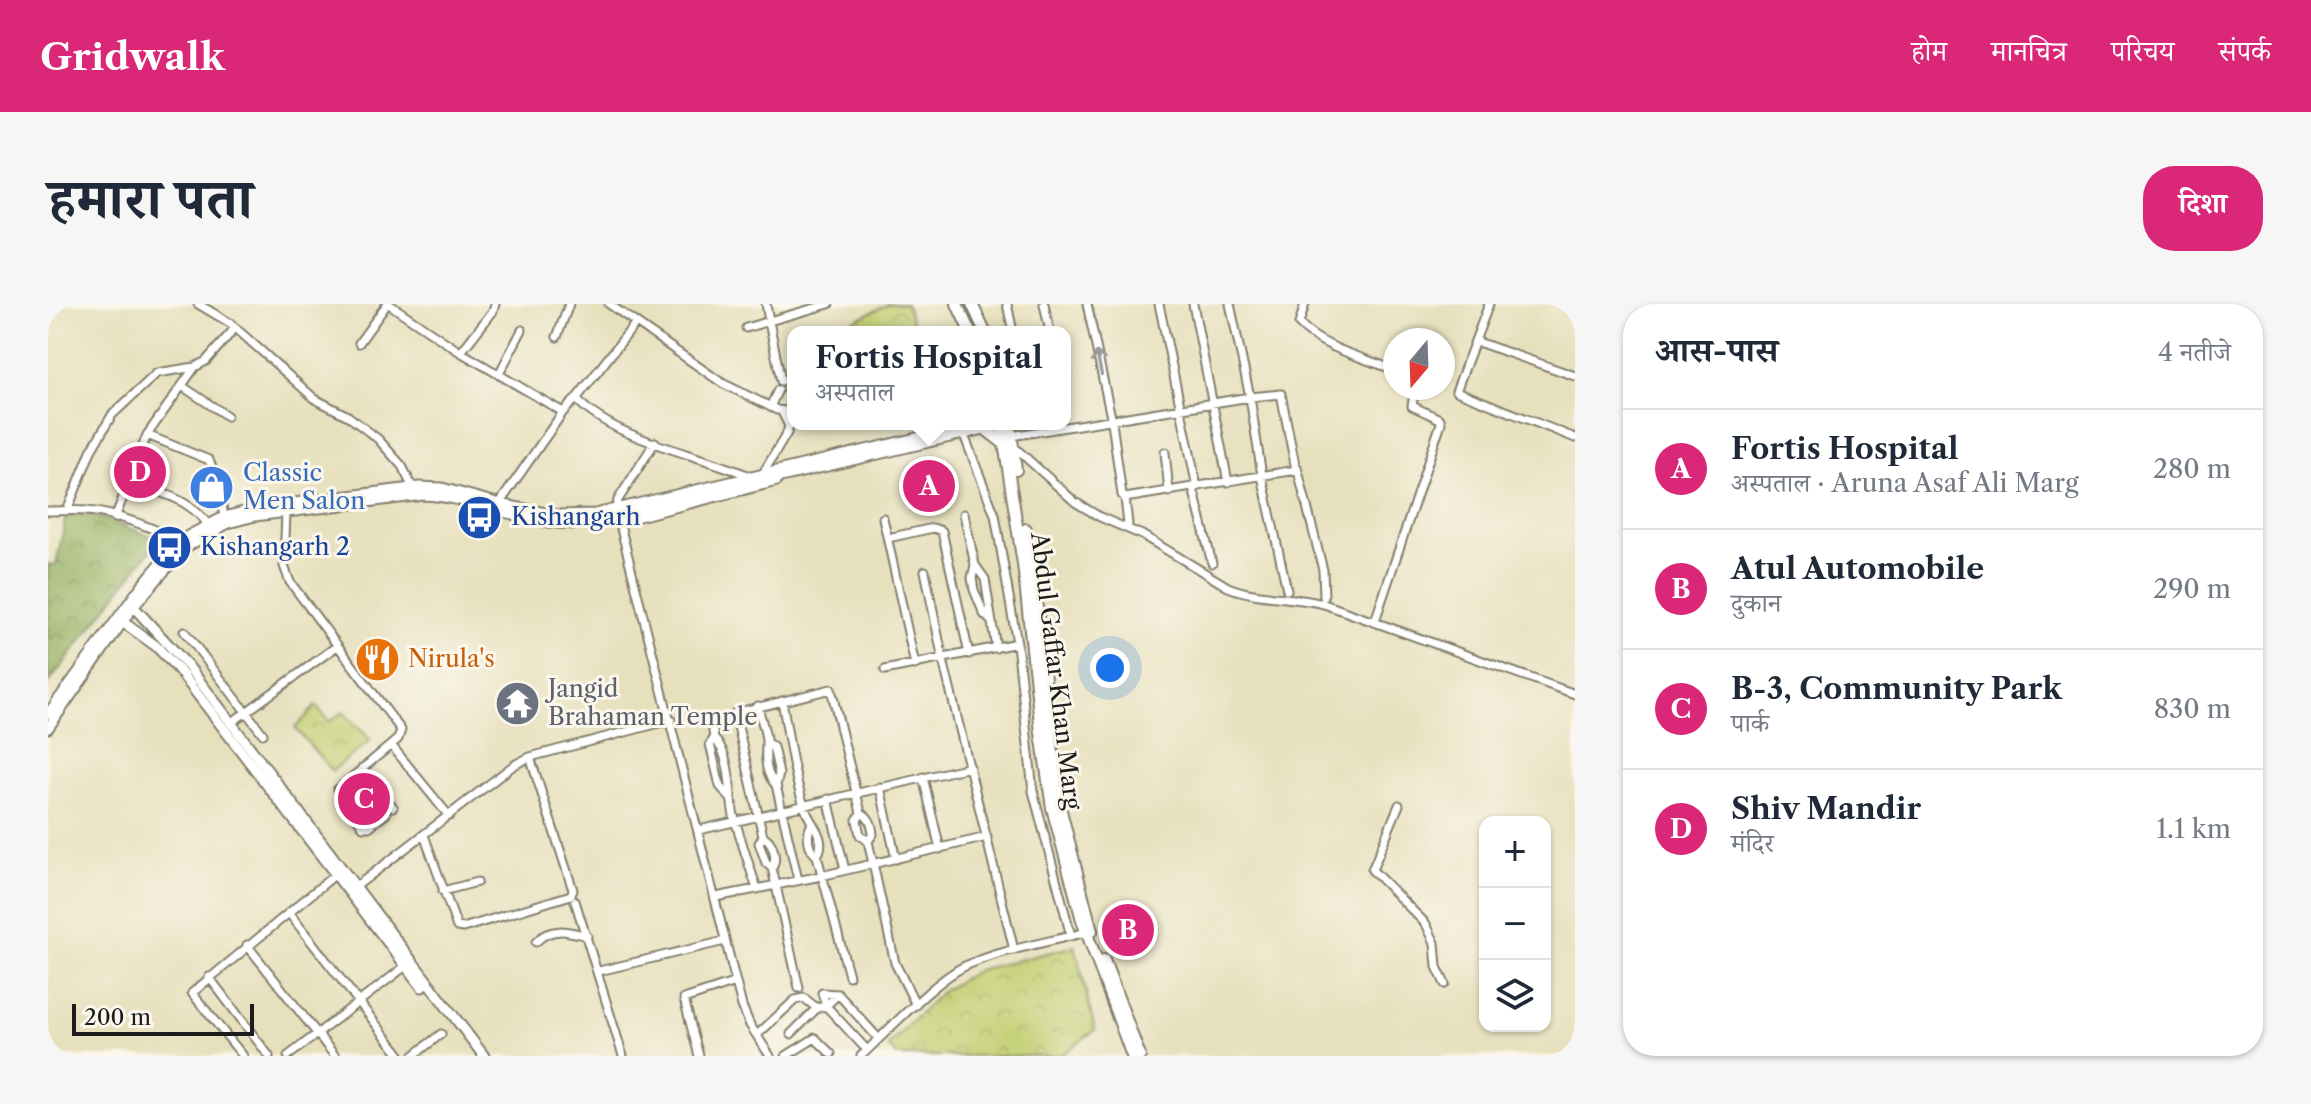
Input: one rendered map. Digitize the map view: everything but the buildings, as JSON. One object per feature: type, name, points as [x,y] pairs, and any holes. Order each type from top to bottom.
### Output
[{"type":"main road","points":[[957,304],[967,326]]},
{"type":"main road","points":[[974,304],[983,326]]},
{"type":"main road","points":[[48,728],[131,605],[181,545],[208,524],[224,517],[263,507],[414,492],[560,524],[587,523],[757,476],[956,430]]},
{"type":"main road","points":[[181,545],[228,523],[255,516],[442,488],[499,504],[573,516],[617,515],[956,430]]},
{"type":"main road","points":[[987,430],[1009,442]]},
{"type":"main road","points":[[1006,430],[1009,442]]},
{"type":"main road","name":"Abdul Gaffar Khan Marg","points":[[1009,442],[1046,773],[1060,843],[1086,932],[1132,1056]]},
{"type":"main road","name":"Abdul Gaffar Khan Marg","points":[[1009,442],[1037,606],[1062,815],[1091,928],[1140,1056]]},
{"type":"main road","points":[[131,605],[188,666],[231,723],[248,752]]},
{"type":"main road","points":[[48,714],[120,621]]},
{"type":"main road","points":[[120,621],[168,656],[248,752],[477,1056]]},
{"type":"main road","points":[[408,963],[484,1056]]},
{"type":"street","points":[[198,304],[235,328],[306,392],[348,416],[378,439],[402,466],[414,492]]},
{"type":"street","points":[[359,343],[388,304],[461,352],[563,412]]},
{"type":"street","points":[[461,352],[493,311],[495,304]]},
{"type":"street","points":[[557,337],[569,304]]},
{"type":"street","points":[[609,304],[728,386],[782,412],[787,422]]},
{"type":"street","points":[[766,304],[781,381]]},
{"type":"street","points":[[746,328],[829,304]]},
{"type":"street","points":[[1007,304],[1012,326]]},
{"type":"street","points":[[1044,304],[1049,326]]},
{"type":"street","points":[[1087,304],[1112,422],[1128,524]]},
{"type":"street","points":[[1159,304],[1212,563]]},
{"type":"street","points":[[1193,304],[1228,482]]},
{"type":"street","points":[[1230,304],[1287,590]]},
{"type":"street","points":[[1305,304],[1299,324],[1308,332],[1344,351],[1383,366]]},
{"type":"street","points":[[1489,304],[1456,388],[1458,393],[1575,438]]},
{"type":"street","points":[[499,504],[563,412],[635,324]]},
{"type":"street","points":[[67,511],[91,451],[112,415],[157,373],[195,367],[206,361],[235,328]]},
{"type":"street","points":[[499,374],[522,330]]},
{"type":"street","points":[[1475,341],[1575,376]]},
{"type":"street","points":[[115,518],[147,435],[195,367]]},
{"type":"street","points":[[182,386],[227,416]]},
{"type":"street","points":[[770,407],[778,390]]},
{"type":"street","points":[[1071,428],[1281,394],[1323,570],[1324,597]]},
{"type":"street","points":[[576,399],[605,420],[655,442],[757,476],[788,430]]},
{"type":"street","points":[[1375,621],[1441,423],[1440,419],[1412,406],[1413,400]]},
{"type":"street","points":[[782,412],[787,410]]},
{"type":"street","points":[[960,430],[995,515],[1017,643],[1033,791],[1071,936]]},
{"type":"street","points":[[1057,430],[1009,442],[1075,502],[1100,517],[1142,535],[1221,584],[1244,592],[1313,601],[1575,694]]},
{"type":"street","points":[[147,435],[209,460],[218,483],[224,517]]},
{"type":"street","points":[[655,442],[618,500],[617,515],[745,1015],[770,1056]]},
{"type":"street","points":[[1165,452],[1169,492]]},
{"type":"street","points":[[617,515],[876,459]]},
{"type":"street","points":[[1125,498],[1262,476],[1297,467]]},
{"type":"street","points":[[127,482],[186,502],[208,524]]},
{"type":"street","points":[[48,511],[93,512],[163,534],[181,545]]},
{"type":"street","points":[[286,512],[285,572],[401,730],[400,737],[338,789],[364,828],[386,814]]},
{"type":"street","points":[[964,514],[975,565],[985,579],[996,648]]},
{"type":"street","points":[[883,518],[915,665]]},
{"type":"street","points":[[888,538],[933,528],[942,531],[969,654]]},
{"type":"street","points":[[975,565],[972,578],[974,590],[984,614],[990,620]]},
{"type":"street","points":[[925,571],[943,660],[1014,950]]},
{"type":"street","points":[[184,631],[263,734]]},
{"type":"street","points":[[885,670],[1017,643]]},
{"type":"street","points":[[231,723],[337,646]]},
{"type":"street","points":[[799,988],[777,885],[759,843],[763,836],[734,717],[737,711],[831,689],[861,813],[857,826],[860,835],[868,841],[895,963],[916,1005]]},
{"type":"street","points":[[782,701],[811,825],[809,841],[817,856],[849,976]]},
{"type":"street","points":[[758,706],[766,742],[764,751],[768,773],[776,785],[798,880]]},
{"type":"street","points":[[353,890],[499,775],[530,757],[671,720]]},
{"type":"street","points":[[712,724],[714,739],[720,744],[729,775],[732,786],[730,798],[757,889]]},
{"type":"street","points":[[391,745],[449,816]]},
{"type":"street","points":[[424,835],[454,922],[460,928],[572,894],[530,757]]},
{"type":"street","points":[[699,830],[970,767]]},
{"type":"street","points":[[362,768],[393,807]]},
{"type":"street","points":[[923,777],[940,849]]},
{"type":"street","points":[[880,787],[896,859]]},
{"type":"street","points":[[828,799],[845,870]]},
{"type":"street","points":[[1399,805],[1372,870],[1426,924],[1435,943],[1437,967],[1445,984]]},
{"type":"street","points":[[861,813],[867,817],[872,830],[868,841]]},
{"type":"street","points":[[716,897],[987,837]]},
{"type":"street","points":[[243,1056],[192,993],[339,871]]},
{"type":"street","points":[[443,891],[477,882]]},
{"type":"street","points":[[575,901],[623,1056]]},
{"type":"street","points":[[289,913],[401,1056]]},
{"type":"street","points":[[536,942],[553,931],[587,936]]},
{"type":"street","points":[[879,1039],[838,994],[822,993],[826,1006],[864,1053],[956,972],[1014,950],[1086,932]]},
{"type":"street","points":[[599,971],[725,941]]},
{"type":"street","points":[[247,945],[335,1056]]},
{"type":"street","points":[[288,1056],[408,963]]},
{"type":"street","points":[[209,977],[269,1056]]},
{"type":"street","points":[[699,1056],[684,999],[736,982]]},
{"type":"street","points":[[757,1035],[795,1000],[804,998],[817,1008]]},
{"type":"street","points":[[791,1034],[817,1008],[826,1006]]},
{"type":"street","points":[[413,1056],[441,1034]]},
{"type":"street","points":[[786,1056],[815,1038],[831,1054]]},
{"type":"green space","points":[[888,304],[906,304],[913,326],[843,326]]},
{"type":"green space","points":[[93,515],[159,539],[48,684],[48,564],[56,565],[66,516]]},
{"type":"green space","points":[[316,706],[329,722],[343,712],[371,740],[332,771],[295,728]]},
{"type":"green space","points":[[363,777],[385,803],[362,821],[342,795]]},
{"type":"green space","points":[[1075,946],[1095,1030],[1060,1056],[898,1056],[888,1046],[942,991],[978,970]]},
{"type":"place","name":"Shiv Mandir","points":[[140,472]]},
{"type":"place","name":"Fortis Hospital","points":[[929,486]]},
{"type":"place","name":"Classic Men Salon","points":[[212,487]]},
{"type":"place","name":"Kishangarh","points":[[480,517]]},
{"type":"place","name":"Kishangarh 2","points":[[169,547]]},
{"type":"place","name":"Nirula's","points":[[377,659]]},
{"type":"place","name":"Jangid Brahaman Temple","points":[[517,703]]},
{"type":"place","name":"B-3, Community Park","points":[[364,799]]},
{"type":"place","name":"Atul Automobile","points":[[1128,930]]}]
